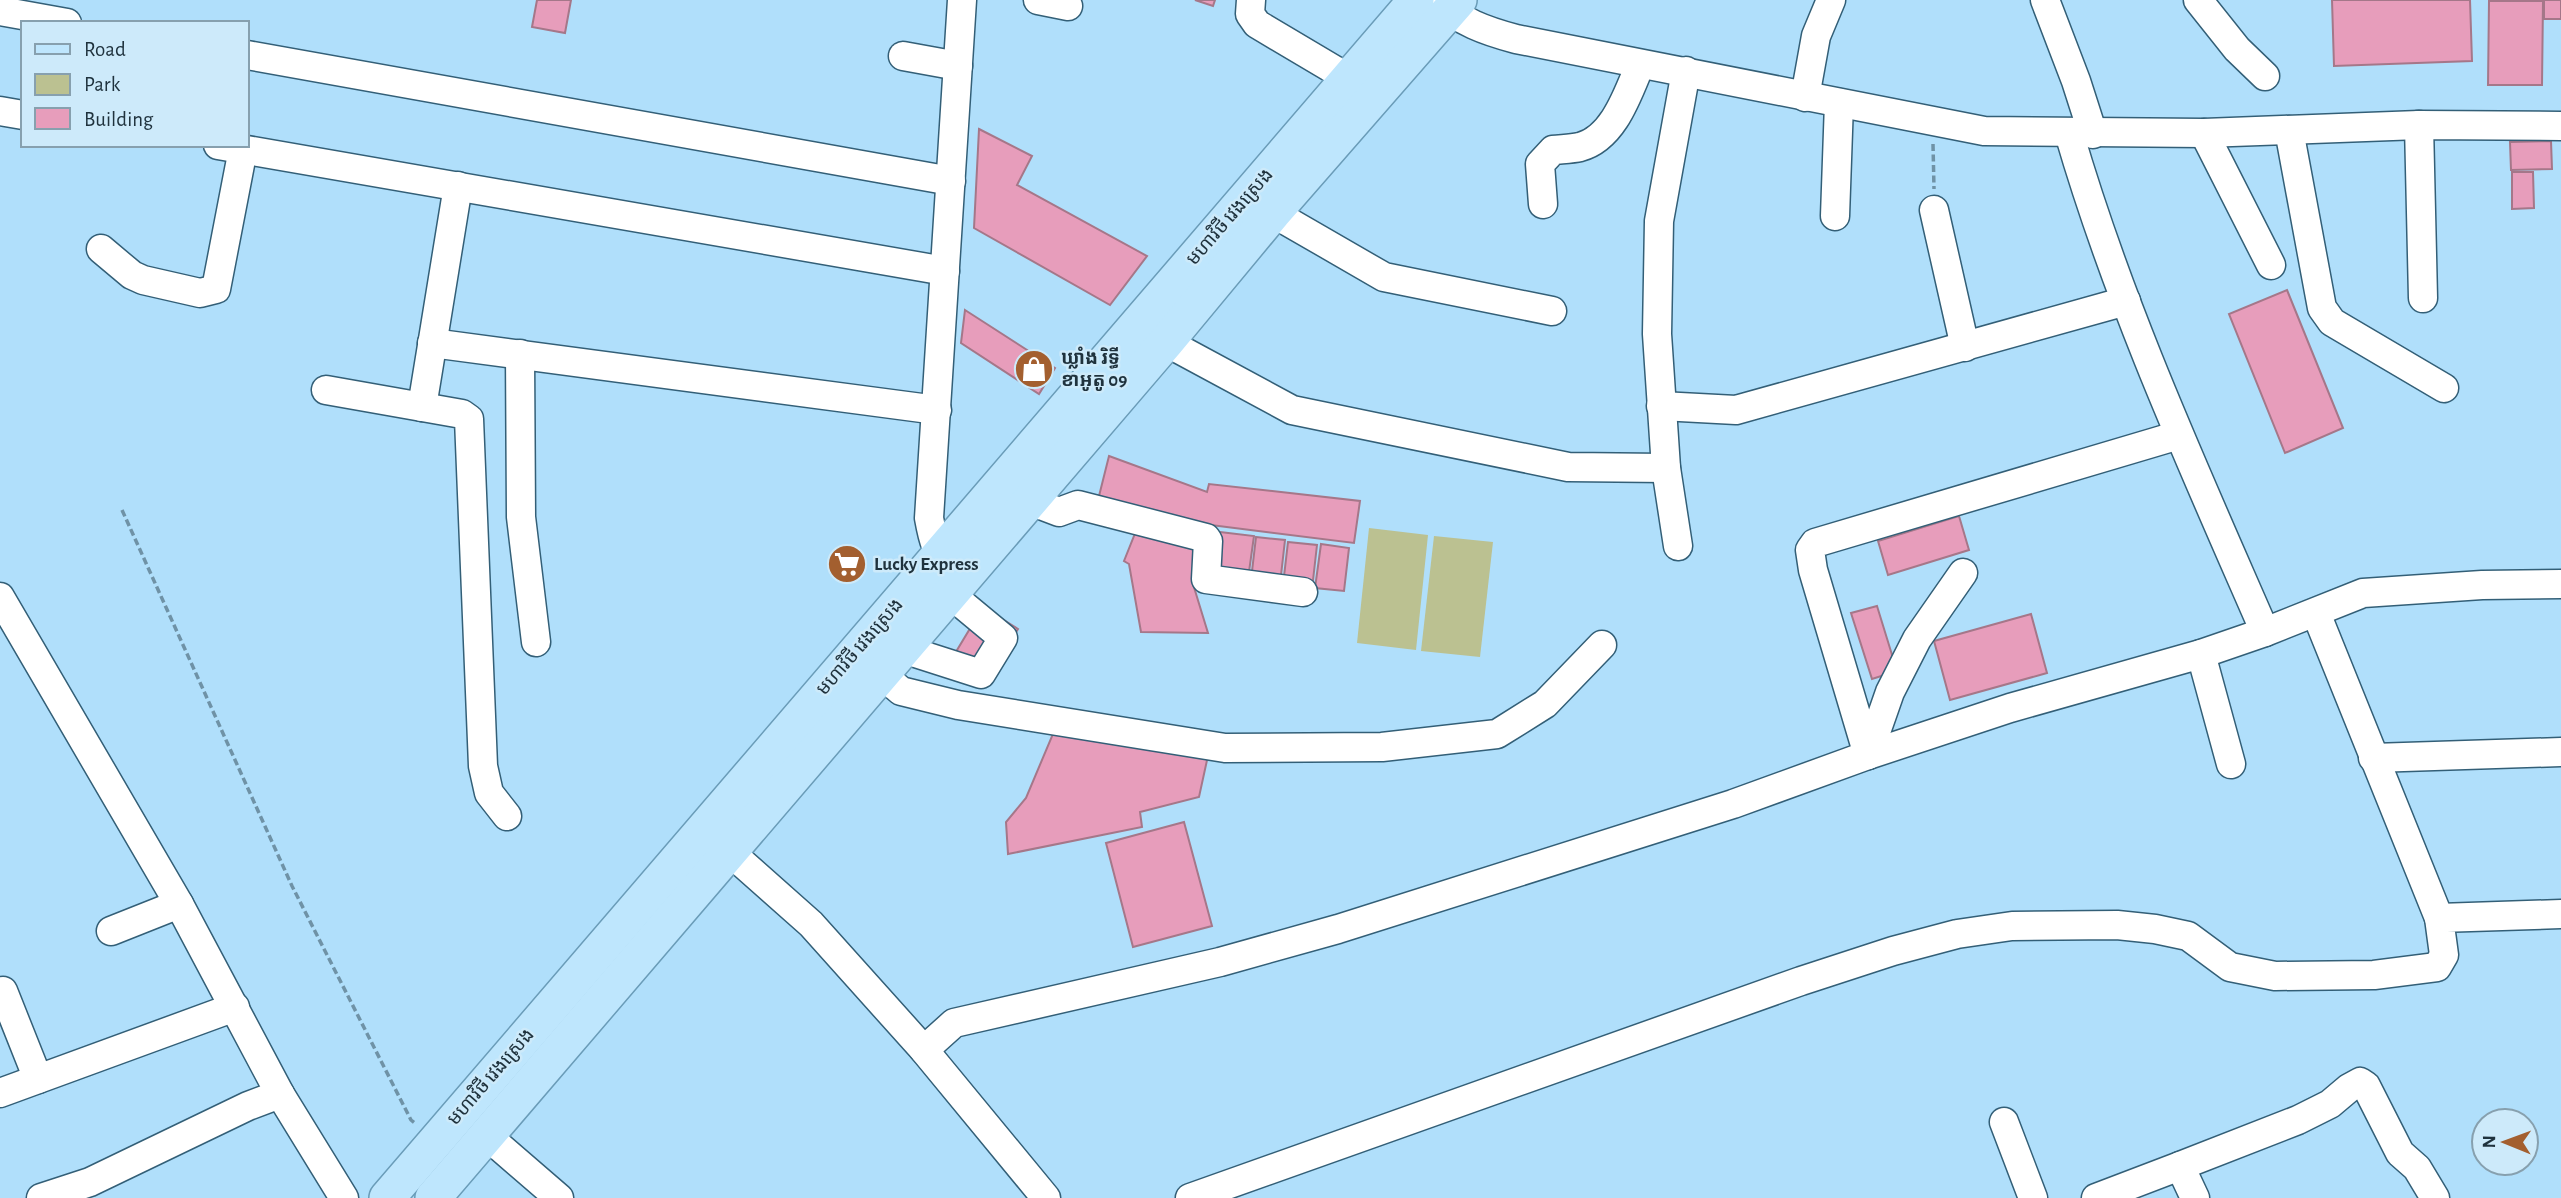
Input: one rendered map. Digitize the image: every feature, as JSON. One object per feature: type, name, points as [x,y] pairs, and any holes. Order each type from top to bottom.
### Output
[{"type":"main road","name":"មហាវិថី វេងស្រេង","points":[[433,1198],[486,1135],[717,840],[951,575],[1348,78],[1416,0]]},
{"type":"main road","name":"មហាវិថី វេងស្រេង","points":[[387,1198],[717,840],[892,661],[951,575],[1030,501],[1449,4]]},
{"type":"street","points":[[962,0],[929,518],[932,535],[951,575],[1003,638],[981,674],[892,661],[901,691],[958,705],[1225,748],[1382,747],[1497,734],[1545,704],[1602,645]]},
{"type":"street","points":[[1038,0],[1068,6]]},
{"type":"street","points":[[1251,0],[1250,14],[1257,24],[1348,78]]},
{"type":"street","points":[[1805,97],[1816,36],[1832,0]]},
{"type":"street","points":[[2045,0],[2076,81],[2086,190],[2179,435],[2266,632]]},
{"type":"street","points":[[2199,0],[2237,49],[2265,76]]},
{"type":"street","points":[[1449,4],[1479,28],[1516,39],[1984,131],[2204,133],[2419,125],[2561,126]]},
{"type":"street","points":[[0,11],[56,21]]},
{"type":"street","points":[[248,55],[951,181]]},
{"type":"street","points":[[903,56],[958,66]]},
{"type":"street","points":[[1544,204],[1540,164],[1552,150],[1583,146],[1603,132],[1621,112],[1640,65]]},
{"type":"street","points":[[1678,546],[1666,468],[1657,334],[1659,221],[1686,71]]},
{"type":"street","points":[[1835,216],[1839,103]]},
{"type":"street","points":[[0,111],[21,115]]},
{"type":"street","points":[[2419,125],[2423,298]]},
{"type":"street","points":[[2289,130],[2322,308],[2332,322],[2444,388]]},
{"type":"street","points":[[2204,133],[2271,265]]},
{"type":"street","points":[[102,249],[132,275],[143,280],[201,293],[216,289],[230,147],[946,271]]},
{"type":"street","points":[[422,407],[458,186]]},
{"type":"street","points":[[1934,210],[1965,347]]},
{"type":"street","points":[[1273,213],[1384,277],[1552,311]]},
{"type":"street","points":[[1661,406],[1736,410],[2126,301]]},
{"type":"street","points":[[1166,342],[1292,410],[1568,467],[1666,468]]},
{"type":"street","points":[[432,343],[937,410]]},
{"type":"street","points":[[520,355],[521,517],[536,642]]},
{"type":"street","points":[[326,390],[462,414],[469,419],[483,766],[489,793],[507,816]]},
{"type":"street","points":[[1868,755],[1813,570],[1810,550],[1815,543],[2179,435]]},
{"type":"street","points":[[1030,501],[1059,512],[1078,505],[1206,538],[1207,580],[1303,592]]},
{"type":"street","points":[[1868,755],[1890,692],[1917,639],[1963,573]]},
{"type":"street","points":[[924,1050],[954,1023],[1220,962],[1338,929],[1733,804],[2010,708],[2201,654],[2266,632],[2363,593],[2482,585],[2561,584]]},
{"type":"street","points":[[0,597],[179,904],[281,1094],[344,1198]]},
{"type":"street","points":[[1190,1198],[1801,981],[1893,951],[1957,934],[2011,926],[2117,925],[2155,929],[2188,936],[2230,967],[2275,976],[2374,975],[2437,967],[2444,955],[2439,918],[2316,613]]},
{"type":"street","points":[[2201,654],[2231,764]]},
{"type":"street","points":[[2373,758],[2561,752]]},
{"type":"street","points":[[717,840],[811,924],[924,1050],[1046,1198]]},
{"type":"street","points":[[111,931],[179,904]]},
{"type":"street","points":[[2439,918],[2561,914]]},
{"type":"street","points":[[3,991],[38,1079]]},
{"type":"street","points":[[0,1093],[235,1007]]},
{"type":"street","points":[[2096,1198],[2298,1120],[2330,1104],[2348,1088],[2360,1082],[2365,1086],[2400,1153],[2417,1168],[2435,1198]]},
{"type":"street","points":[[41,1198],[90,1182],[248,1106],[281,1094]]},
{"type":"street","points":[[2004,1122],[2033,1198]]},
{"type":"street","points":[[486,1135],[559,1198]]},
{"type":"street","points":[[2180,1166],[2195,1198]]},
{"type":"path","points":[[1933,121],[1934,210]]},
{"type":"path","points":[[122,510],[292,886],[411,1120],[435,1143]]},
{"type":"green space","points":[[1369,528],[1428,535],[1416,650],[1357,643]]},
{"type":"green space","points":[[1434,536],[1493,542],[1480,657],[1421,651]]},
{"type":"building","points":[[537,0],[571,0],[565,33],[532,27]]},
{"type":"building","points":[[1195,0],[1215,0],[1213,6]]},
{"type":"building","points":[[2332,0],[2470,0],[2472,61],[2334,66]]},
{"type":"building","points":[[2544,0],[2561,0],[2561,19],[2544,19]]},
{"type":"building","points":[[2489,1],[2543,1],[2542,85],[2488,85]]},
{"type":"building","points":[[979,129],[1032,156],[1017,185],[1147,256],[1110,305],[974,228]]},
{"type":"building","points":[[2551,141],[2552,169],[2511,170],[2510,142]]},
{"type":"building","points":[[2512,172],[2533,172],[2534,208],[2512,209]]},
{"type":"building","points":[[2287,290],[2343,428],[2285,453],[2229,314]]},
{"type":"building","points":[[965,310],[1055,368],[1039,394],[961,343]]},
{"type":"building","points":[[1109,456],[1207,492],[1209,484],[1360,501],[1354,543],[1203,524],[1099,496]]},
{"type":"building","points":[[1959,516],[1969,550],[1888,575],[1878,541]]},
{"type":"building","points":[[1138,526],[1201,544],[1193,584],[1208,633],[1141,632],[1129,564],[1124,561]]},
{"type":"building","points":[[1220,532],[1254,536],[1248,579],[1214,575]]},
{"type":"building","points":[[1256,537],[1285,540],[1280,584],[1251,580]]},
{"type":"building","points":[[1288,542],[1317,545],[1312,589],[1283,585]]},
{"type":"building","points":[[1321,544],[1349,548],[1344,591],[1315,588]]},
{"type":"building","points":[[1877,606],[1897,671],[1872,679],[1851,613]]},
{"type":"building","points":[[983,607],[1018,629],[1000,658],[945,670]]},
{"type":"building","points":[[2031,614],[2047,673],[1950,700],[1934,641]]},
{"type":"building","points":[[1055,729],[1209,751],[1199,797],[1140,812],[1142,827],[1008,854],[1006,822],[1026,798]]},
{"type":"building","points":[[1184,822],[1212,926],[1133,947],[1106,843]]},
{"type":"place","name":"ឃ្លាំង រិទ្ធី ខាអូតូ 09","points":[[1034,369]]},
{"type":"place","name":"Lucky Express","points":[[847,564]]}]
